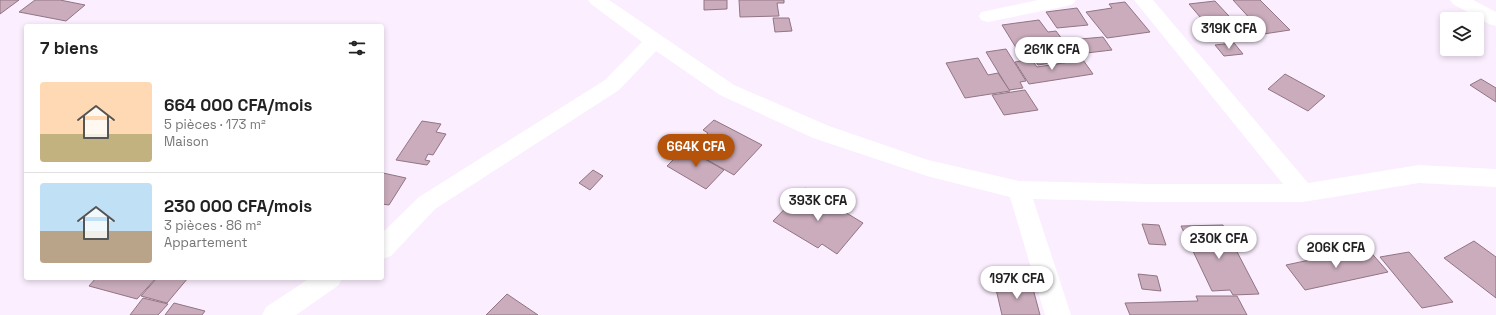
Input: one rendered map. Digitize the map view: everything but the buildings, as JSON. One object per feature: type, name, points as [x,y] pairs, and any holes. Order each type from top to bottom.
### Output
[{"type":"street","points":[[597,0],[654,41],[727,90],[821,132],[927,168],[1019,190],[1151,193],[1303,193],[1419,174],[1496,178]]},
{"type":"street","points":[[988,16],[1067,0]]},
{"type":"street","points":[[1143,0],[1303,193]]},
{"type":"street","points":[[1459,0],[1496,20]]},
{"type":"street","points":[[384,247],[427,203],[612,85],[654,41]]},
{"type":"street","points":[[1019,190],[1058,315]]},
{"type":"street","points":[[275,315],[327,280]]}]
